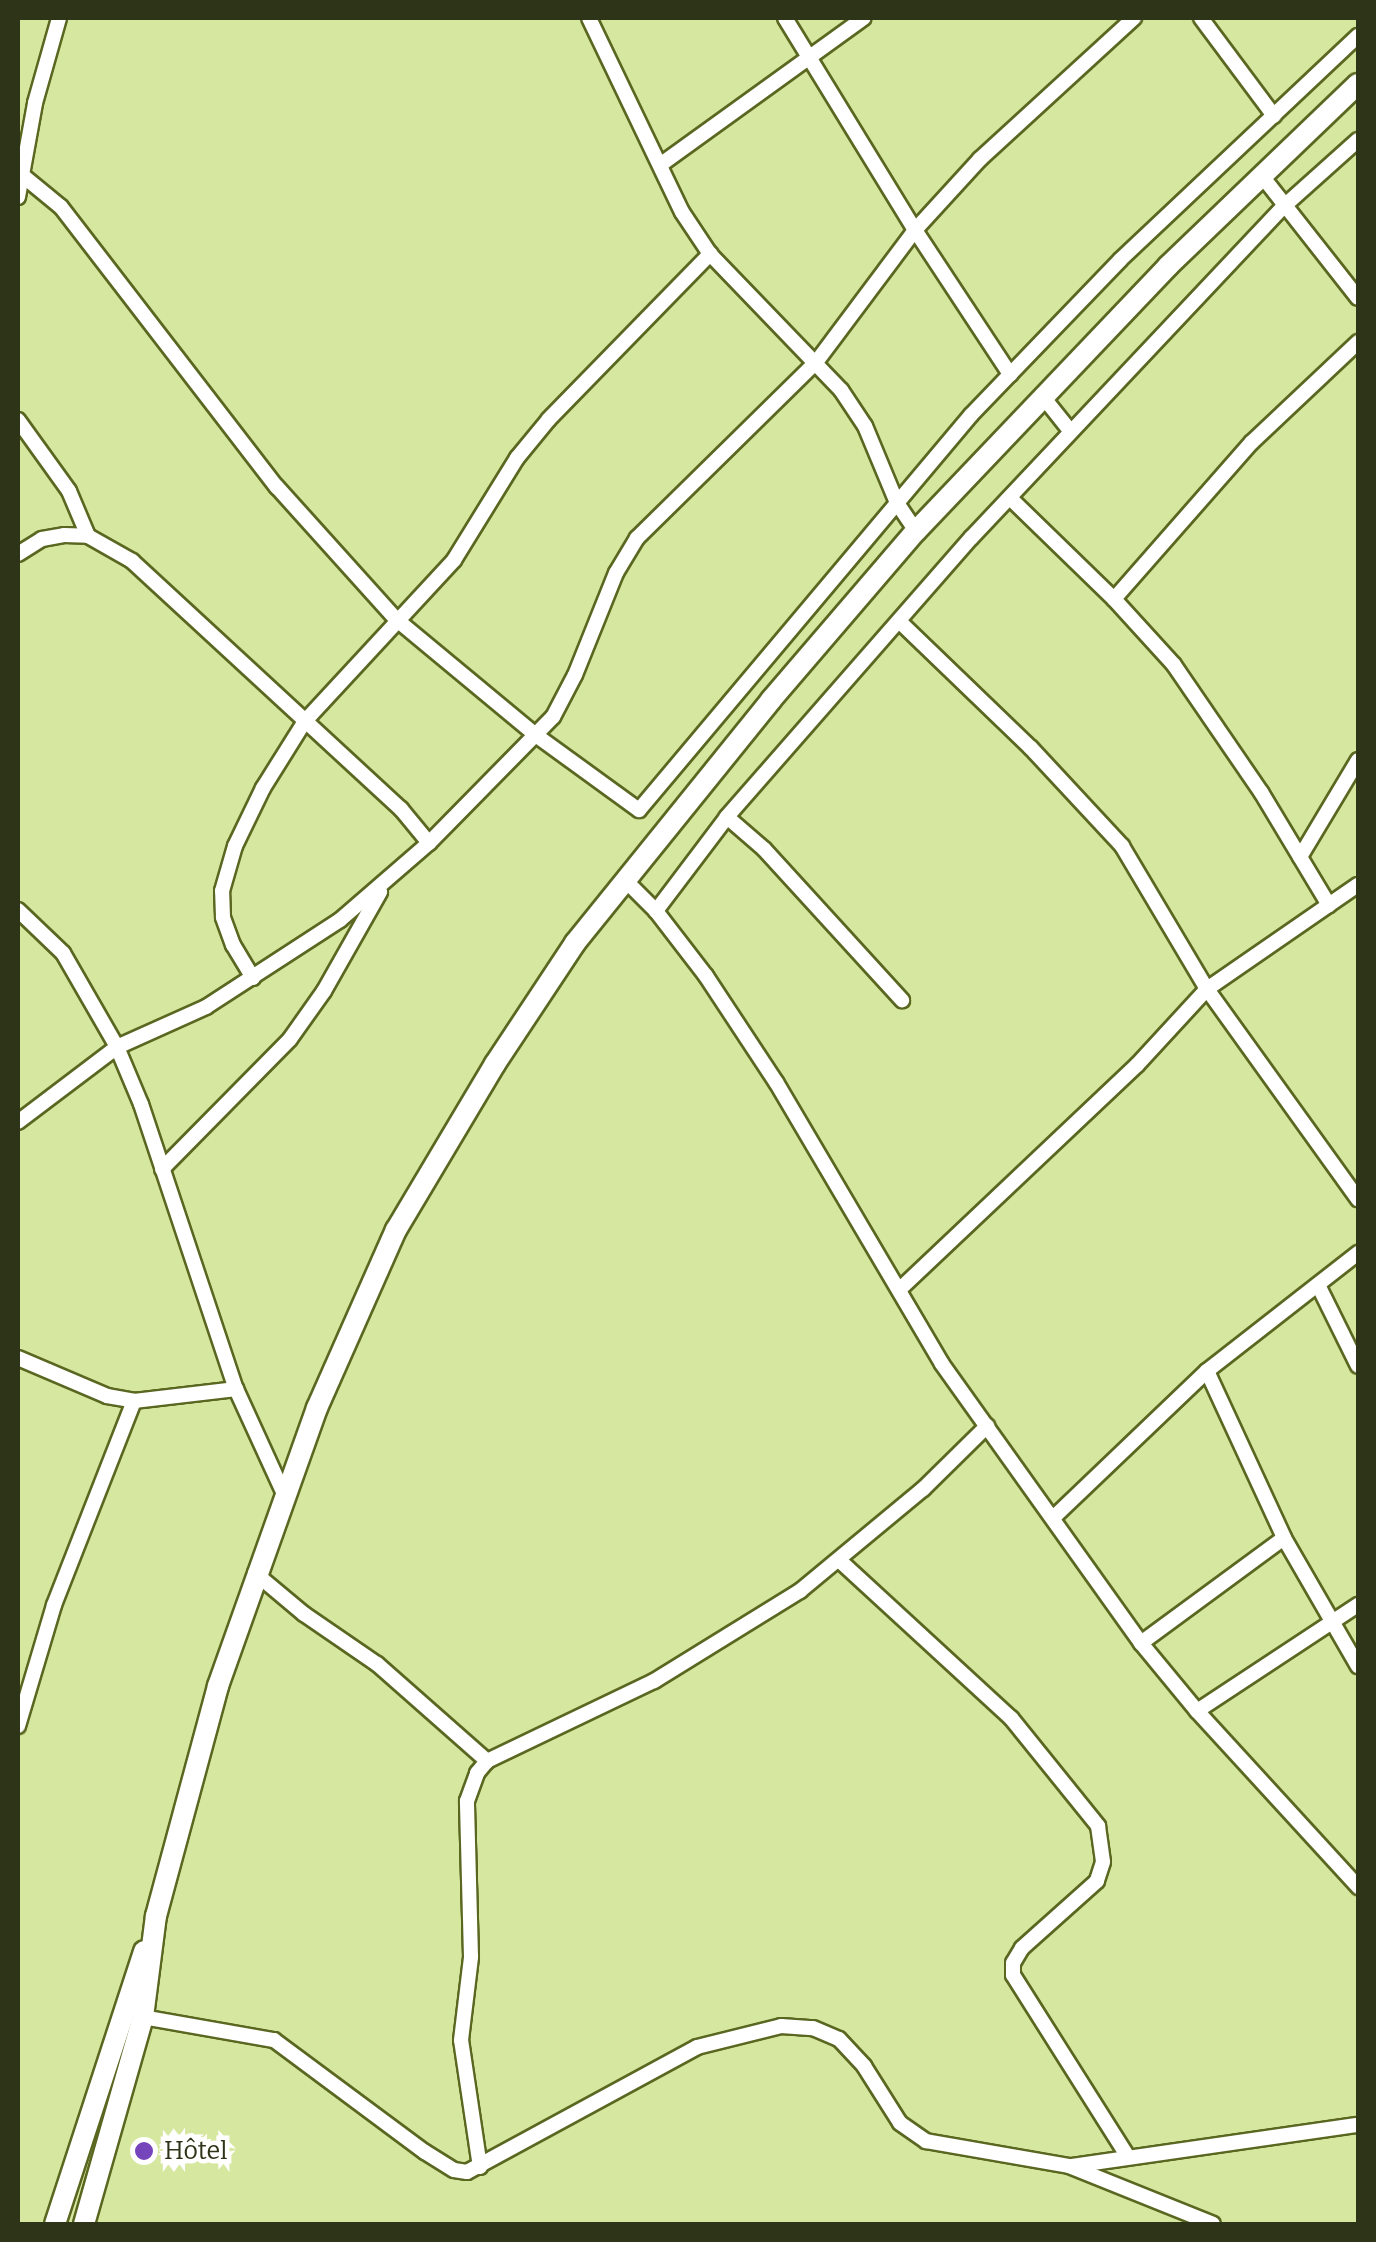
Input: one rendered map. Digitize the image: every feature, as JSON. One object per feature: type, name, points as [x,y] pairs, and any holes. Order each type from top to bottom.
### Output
[{"type":"main road","points":[[56,2224],[156,1916],[179,1819],[255,1573],[323,1392],[396,1230],[495,1064],[575,942],[624,879],[916,531],[1168,266],[1358,84]]},
{"type":"main road","points":[[84,2224],[143,2017],[156,1916]]},
{"type":"street","points":[[18,197],[35,103],[59,18]]},
{"type":"street","points":[[589,18],[682,212],[710,254],[817,360],[865,426],[897,503],[916,531]]},
{"type":"street","points":[[785,18],[915,230],[1010,374]]},
{"type":"street","points":[[660,165],[864,18]]},
{"type":"street","points":[[18,1122],[117,1047],[206,1007],[253,978],[382,888],[429,843],[537,736],[565,697],[616,573],[637,538],[817,360],[915,230],[980,159],[1134,18]]},
{"type":"street","points":[[1201,18],[1274,116]]},
{"type":"street","points":[[22,176],[71,219],[277,487],[396,618],[537,736],[639,810],[1010,374],[1120,260],[1358,36]]},
{"type":"street","points":[[656,912],[728,818],[1010,498],[1283,207],[1358,140]]},
{"type":"street","points":[[1262,176],[1358,298]]},
{"type":"street","points":[[253,978],[233,946],[223,917],[222,891],[235,846],[263,788],[305,721],[396,618],[454,560],[517,458],[550,419],[710,254]]},
{"type":"street","points":[[1114,599],[1226,469],[1358,342]]},
{"type":"street","points":[[1044,398],[1071,432]]},
{"type":"street","points":[[18,420],[69,491],[88,536]]},
{"type":"street","points":[[1010,498],[1114,599],[1174,665],[1212,718],[1329,905]]},
{"type":"street","points":[[18,554],[42,540],[88,536],[132,561],[401,809],[429,843]]},
{"type":"street","points":[[900,622],[1122,846],[1207,989],[1358,1200]]},
{"type":"street","points":[[1300,857],[1358,760]]},
{"type":"street","points":[[728,818],[777,863],[902,1000]]},
{"type":"street","points":[[624,879],[656,912],[767,1066],[942,1364],[1141,1643],[1197,1711],[1358,1887]]},
{"type":"street","points":[[898,1290],[1137,1065],[1207,989],[1358,884]]},
{"type":"street","points":[[162,1168],[290,1039],[324,991],[382,888]]},
{"type":"street","points":[[18,910],[62,953],[117,1047],[236,1390],[285,1496]]},
{"type":"street","points":[[1053,1518],[1207,1371],[1358,1252]]},
{"type":"street","points":[[1318,1284],[1358,1366]]},
{"type":"street","points":[[18,1358],[107,1396],[134,1401],[236,1390]]},
{"type":"street","points":[[1207,1371],[1284,1538],[1358,1666]]},
{"type":"street","points":[[18,1726],[54,1605],[134,1401]]},
{"type":"street","points":[[480,2167],[461,2040],[471,1956],[467,1801],[476,1772],[487,1761],[654,1682],[800,1592],[923,1489],[987,1426]]},
{"type":"street","points":[[1141,1643],[1284,1538]]},
{"type":"street","points":[[839,1560],[1011,1718],[1098,1826],[1104,1862],[1097,1882],[1022,1948],[1013,1962],[1013,1974],[1128,2158]]},
{"type":"street","points":[[255,1573],[304,1614],[377,1664],[487,1761]]},
{"type":"street","points":[[1197,1711],[1358,1604]]},
{"type":"street","points":[[143,2017],[274,2040],[448,2167],[468,2172],[697,2047],[781,2026],[813,2028],[839,2039],[864,2066],[900,2123],[926,2140],[1069,2166],[1212,2224]]},
{"type":"street","points":[[1069,2166],[1229,2147],[1358,2125]]},
{"type":"place","name":"Hôtel","points":[[144,2151]]}]
